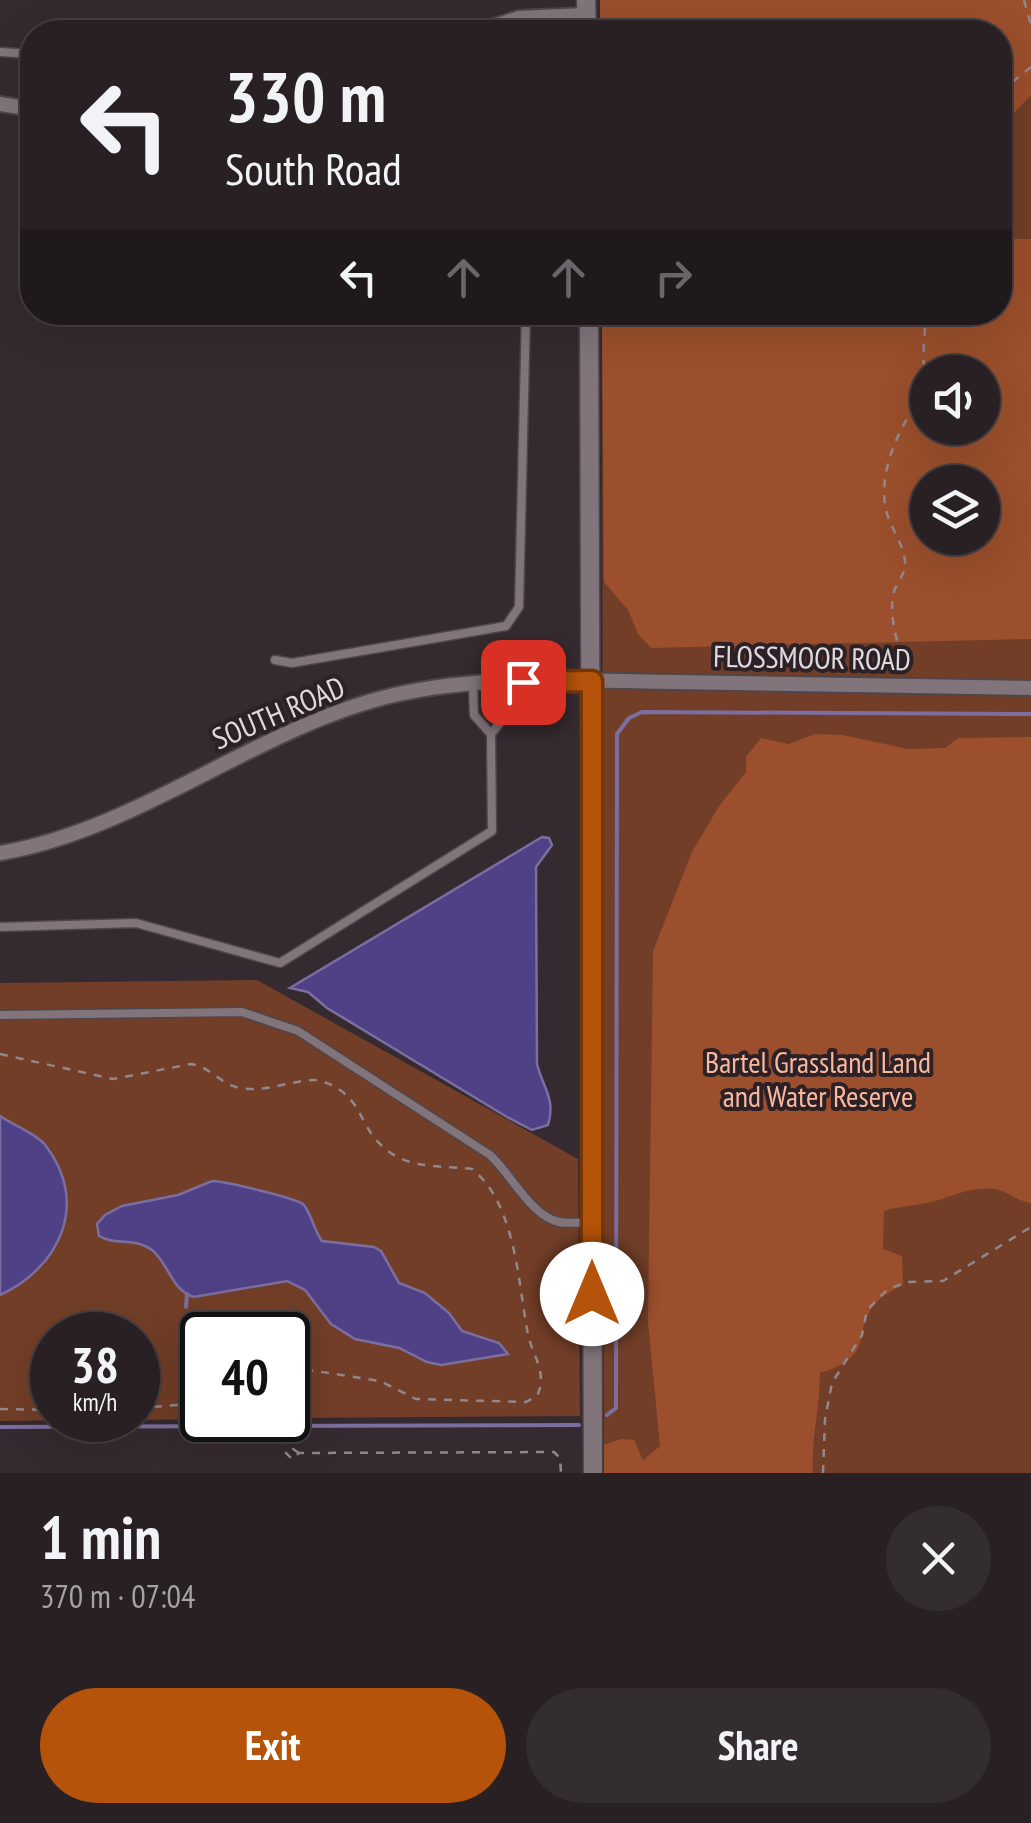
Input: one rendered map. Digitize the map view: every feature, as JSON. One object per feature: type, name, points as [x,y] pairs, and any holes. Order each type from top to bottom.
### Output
[{"type":"street","points":[[512,20],[586,16]]},
{"type":"street","points":[[589,325],[593,1473]]},
{"type":"street","name":"SOUTH ROAD","points":[[0,852],[74,833],[330,716],[390,696],[474,683],[592,681]]},
{"type":"street","name":"FLOSSMOOR ROAD","points":[[592,681],[1031,688]]},
{"type":"lane","points":[[275,660],[292,663],[506,626],[519,607],[526,325]]},
{"type":"lane","points":[[0,927],[136,923],[280,963],[492,831],[491,734],[506,714],[506,682]]},
{"type":"lane","points":[[474,683],[474,715],[491,734]]},
{"type":"lane","points":[[0,1015],[242,1012],[268,1018],[298,1031],[490,1155],[540,1212],[558,1222],[592,1222]]},
{"type":"path","points":[[1024,0],[1031,25]]},
{"type":"path","points":[[923,355],[925,325]]},
{"type":"path","points":[[910,410],[885,473],[886,509],[905,557],[904,576],[892,593],[894,634],[912,687]]},
{"type":"path","points":[[0,1054],[113,1079],[191,1064],[204,1067],[238,1088],[270,1088],[319,1080],[354,1103],[388,1150],[416,1164],[472,1169],[479,1174],[495,1198],[517,1258],[527,1331],[542,1376],[536,1396],[526,1402],[416,1399],[380,1381],[310,1370]]},
{"type":"path","points":[[822,1473],[832,1383],[862,1335],[866,1310],[888,1289],[907,1282],[943,1281],[1031,1226]]},
{"type":"path","points":[[0,1410],[30,1410]]},
{"type":"path","points":[[299,1454],[554,1452],[560,1458],[561,1473]]},
{"type":"green space","name":"Bartel Grassland Land and Water Reserve","points":[[600,0],[1031,0],[1031,1473],[604,1473],[602,325],[1012,325],[1012,20],[600,20]]},
{"type":"green space","points":[[600,0],[1031,0],[1031,95],[1012,115],[1012,20],[600,20]]},
{"type":"green space","points":[[1012,239],[1031,239],[1031,639],[651,648],[638,634],[628,610],[604,582],[602,325],[1012,325]]},
{"type":"green space","name":"Bartel Grassland Land and Water Reserve","points":[[815,734],[843,735],[908,749],[945,748],[958,738],[1031,737],[1031,1203],[985,1188],[884,1211],[883,1249],[902,1256],[903,1285],[876,1303],[850,1359],[820,1373],[813,1473],[604,1473],[604,1445],[621,1439],[634,1440],[643,1460],[660,1446],[648,1322],[653,951],[692,852],[719,806],[746,772],[746,757],[761,738],[788,744]]},
{"type":"green space","points":[[257,980],[578,1159],[580,1416],[310,1418],[310,1312],[180,1312],[180,1419],[160,1420],[160,1312],[30,1312],[30,1421],[0,1421],[0,983]]},
{"type":"shaded area","points":[[542,837],[549,838],[552,845],[536,867],[537,1064],[550,1101],[548,1125],[532,1130],[507,1117],[327,1008],[308,992],[290,988]]},
{"type":"shaded area","points":[[0,1116],[46,1146],[66,1190],[66,1212],[52,1251],[21,1283],[0,1295]]},
{"type":"shaded area","points":[[212,1181],[299,1202],[307,1209],[322,1241],[381,1251],[399,1283],[425,1293],[449,1313],[462,1331],[499,1343],[508,1354],[441,1365],[399,1348],[355,1339],[331,1324],[305,1290],[287,1281],[194,1297],[180,1289],[152,1250],[99,1236],[97,1224],[122,1206],[178,1195]]},
{"type":"waterway","points":[[607,1415],[616,1408],[617,734],[629,718],[642,712],[1031,714]]},
{"type":"waterway","points":[[186,1307],[187,1294]]},
{"type":"waterway","points":[[0,1427],[579,1425]]},
{"type":"route","points":[[523,682],[592,681],[592,1294]]}]
